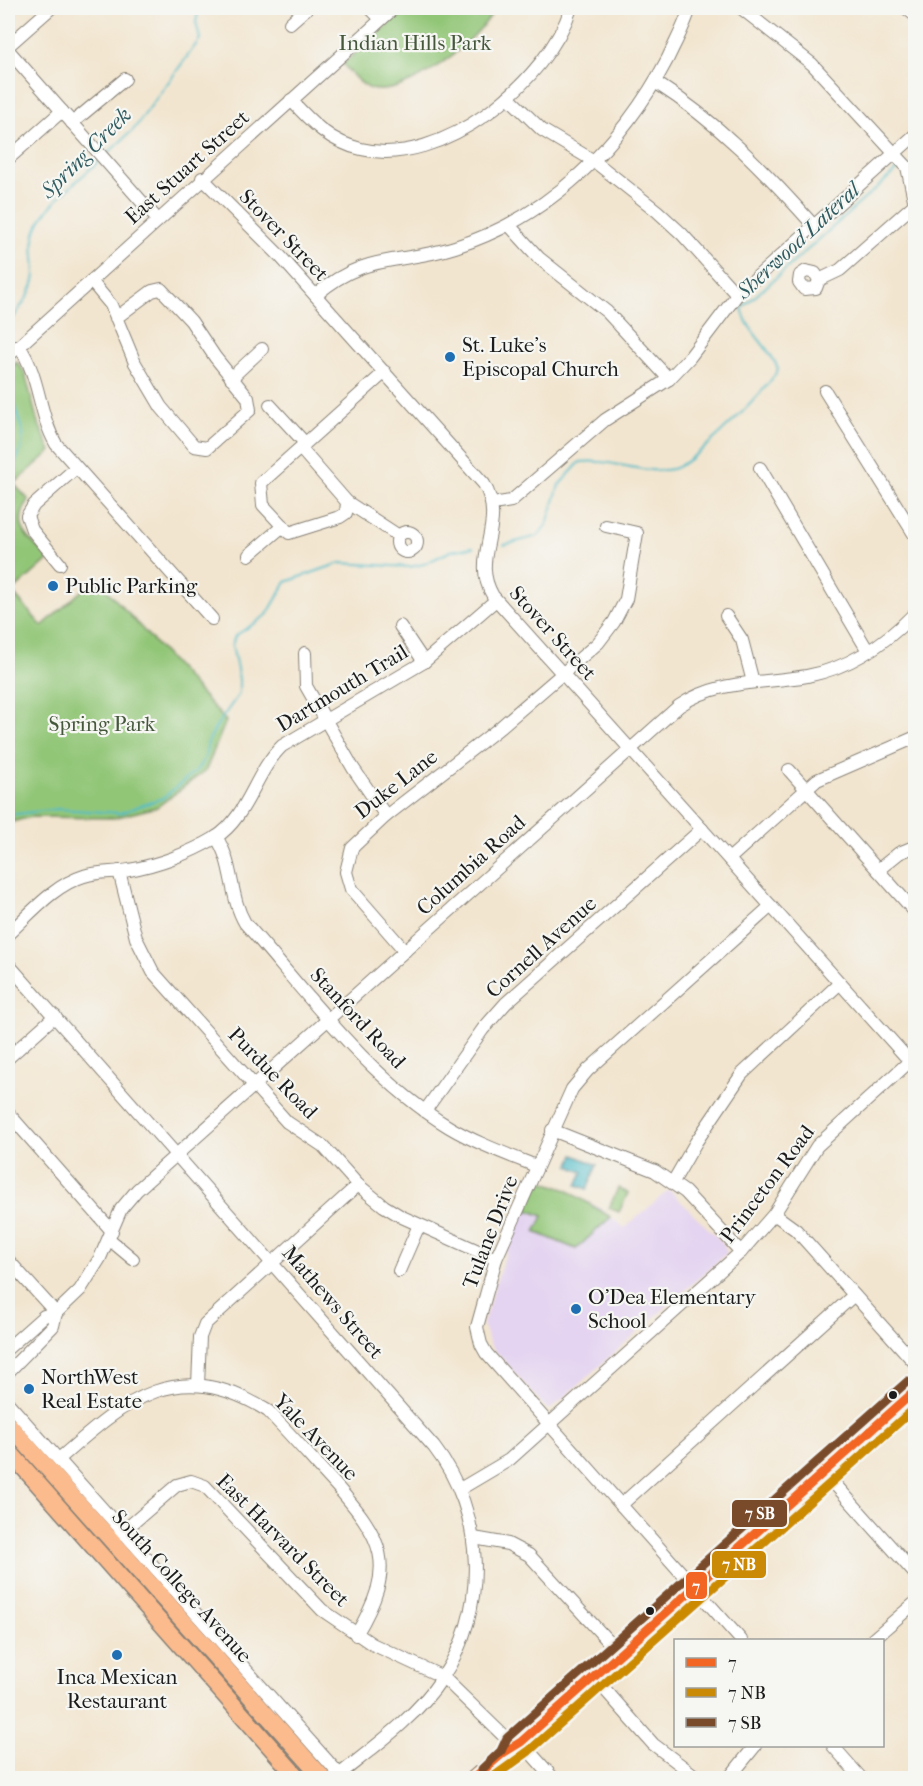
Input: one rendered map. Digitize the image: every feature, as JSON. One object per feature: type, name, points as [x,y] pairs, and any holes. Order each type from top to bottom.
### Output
[{"type":"highway","name":"South College Avenue","points":[[8,1424],[97,1525],[117,1536],[333,1777]]},
{"type":"highway","name":"South College Avenue","points":[[8,1450],[298,1779]]},
{"type":"highway","points":[[65,1515],[78,1516],[92,1526],[97,1525]]},
{"type":"main road","points":[[474,1779],[503,1753],[518,1745],[915,1390]]},
{"type":"main road","points":[[490,1779],[512,1758],[518,1745]]},
{"type":"street","points":[[51,8],[8,48],[157,219]]},
{"type":"street","points":[[290,23],[307,8]]},
{"type":"street","points":[[370,8],[381,19]]},
{"type":"street","name":"East Stuart Street","points":[[8,356],[202,178],[394,8]]},
{"type":"street","points":[[291,100],[309,121],[334,139],[360,149],[381,152],[409,150],[432,142],[478,119],[508,97],[534,70],[558,36],[571,8]]},
{"type":"street","points":[[316,295],[342,274],[360,266],[455,247],[509,225],[546,201],[594,161],[626,126],[655,82],[690,8]]},
{"type":"street","points":[[741,8],[812,64],[911,168],[915,203],[840,270],[819,280]]},
{"type":"street","points":[[906,8],[915,16]]},
{"type":"street","points":[[72,123],[124,79]]},
{"type":"street","points":[[655,82],[726,133],[757,161],[814,226]]},
{"type":"street","points":[[508,97],[543,130],[594,161],[682,234],[737,295]]},
{"type":"street","points":[[8,159],[62,111]]},
{"type":"street","points":[[493,504],[511,501],[605,420],[669,379],[690,357],[737,295],[915,134]]},
{"type":"street","name":"Stover Street","points":[[202,178],[316,295],[484,484],[493,504],[494,515],[484,567],[487,585],[496,600],[913,1064]]},
{"type":"street","points":[[509,225],[539,258],[607,312],[669,379]]},
{"type":"street","points":[[91,281],[111,305],[116,318],[135,363],[150,390],[194,446],[207,448],[250,410],[248,398],[191,321],[161,290],[152,291],[116,318]]},
{"type":"street","points":[[18,346],[31,365],[51,436],[76,468],[212,619]]},
{"type":"street","points":[[231,378],[262,349]]},
{"type":"street","points":[[347,502],[346,513],[340,518],[290,532],[263,505],[261,483],[384,372]]},
{"type":"street","points":[[825,391],[915,537]]},
{"type":"street","points":[[270,405],[347,502],[399,537]]},
{"type":"street","points":[[60,564],[32,530],[27,516],[34,505],[76,468]]},
{"type":"street","points":[[760,468],[868,651]]},
{"type":"street","points":[[249,555],[283,526]]},
{"type":"street","name":"Duke Lane","points":[[405,951],[355,895],[346,872],[348,857],[356,842],[497,730],[607,632],[621,611],[630,585],[637,533],[606,526]]},
{"type":"street","name":"Dartmouth Trail","points":[[8,934],[72,881],[97,872],[119,871],[170,859],[216,837],[241,813],[274,754],[289,741],[424,662],[496,600]]},
{"type":"street","name":"Columbia Road","points":[[8,1348],[44,1316],[56,1313],[80,1290],[128,1200],[679,706],[699,694],[726,685],[818,674],[868,651],[915,612]]},
{"type":"street","points":[[726,616],[742,640],[753,682]]},
{"type":"street","points":[[400,626],[424,662]]},
{"type":"street","points":[[305,653],[306,686],[353,768],[386,816]]},
{"type":"street","points":[[729,859],[821,778],[915,737]]},
{"type":"street","points":[[789,770],[915,913]]},
{"type":"street","name":"Cornell Avenue","points":[[426,1111],[483,1029],[506,1003],[702,829]]},
{"type":"street","name":"Stanford Road","points":[[216,837],[226,856],[236,904],[245,923],[373,1067],[426,1111],[473,1141],[536,1166]]},
{"type":"street","points":[[878,870],[899,854],[915,846]]},
{"type":"street","name":"Purdue Road","points":[[119,871],[136,938],[153,972],[287,1122],[323,1146],[358,1185],[384,1206],[419,1226],[496,1259]]},
{"type":"street","name":"Tulane Drive","points":[[739,1639],[486,1353],[480,1340],[478,1318],[496,1259],[572,1089],[588,1070],[771,906]]},
{"type":"street","name":"Mathews Street","points":[[8,964],[434,1447],[460,1489],[474,1538]]},
{"type":"street","points":[[673,1182],[696,1142],[742,1074],[840,983]]},
{"type":"street","points":[[8,1058],[55,1016]]},
{"type":"street","name":"Princeton Road","points":[[460,1489],[501,1466],[741,1252],[774,1214],[817,1146],[913,1064]]},
{"type":"street","points":[[8,1113],[110,1235],[133,1259]]},
{"type":"street","points":[[552,1130],[655,1171],[673,1182],[741,1252]]},
{"type":"street","points":[[198,1385],[200,1337],[205,1324],[358,1185]]},
{"type":"street","points":[[774,1214],[796,1230],[915,1364]]},
{"type":"street","points":[[399,1271],[419,1226]]},
{"type":"street","points":[[8,1260],[56,1313]]},
{"type":"street","points":[[621,1505],[854,1295]]},
{"type":"street","name":"Columbia Road","points":[[8,1372],[53,1326],[56,1313]]},
{"type":"street","name":"Yale Avenue","points":[[59,1459],[108,1416],[133,1400],[170,1388],[198,1385],[228,1390],[268,1410],[370,1526],[379,1550],[380,1584],[371,1610],[356,1635]]},
{"type":"street","points":[[8,1403],[59,1459],[117,1536]]},
{"type":"street","points":[[824,1472],[915,1575]]},
{"type":"street","name":"East Harvard Street","points":[[117,1536],[177,1485],[191,1481],[206,1485],[306,1596],[356,1635],[442,1677],[553,1779]]},
{"type":"street","points":[[333,1777],[411,1713],[442,1677],[460,1641],[471,1603],[474,1538],[508,1544],[529,1555],[620,1654]]},
{"type":"street","points":[[874,1639],[915,1602]]},
{"type":"street","points":[[594,1677],[654,1744],[698,1779]]},
{"type":"street","points":[[729,1779],[754,1747]]},
{"type":"street","points":[[833,1747],[861,1779]]},
{"type":"shaded area","name":"O'Dea Elementary School","points":[[537,1179],[567,1190],[601,1209],[625,1228],[669,1190],[724,1244],[727,1253],[551,1409],[546,1408],[490,1345],[483,1324],[502,1264]]},
{"type":"green space","name":"Indian Hills Park","points":[[406,8],[495,8],[475,35],[422,76],[404,85],[386,90],[371,89],[359,81],[343,64]]},
{"type":"green space","name":"Spring Park","points":[[17,362],[25,373],[37,420],[51,451],[14,484],[29,500],[21,518],[22,526],[29,539],[49,559],[12,592],[42,626],[96,578],[226,721],[206,770],[157,807],[114,818],[31,817],[8,823],[8,371]]},
{"type":"green space","points":[[539,1180],[567,1190],[611,1217],[576,1249],[535,1232],[543,1216],[527,1210]]},
{"type":"green space","points":[[618,1188],[628,1193],[619,1212],[609,1208]]},
{"type":"water","points":[[574,1155],[597,1165],[587,1189],[577,1185],[583,1172],[569,1166]]},
{"type":"waterway","name":"Spring Creek","points":[[106,155],[134,129],[200,39],[196,22],[199,8]]},
{"type":"waterway","name":"Sherwood Lateral","points":[[912,157],[916,154]]},
{"type":"waterway","name":"Spring Creek","points":[[8,326],[32,287],[35,273],[34,240],[42,218],[56,200],[99,161]]},
{"type":"waterway","name":"Sherwood Lateral","points":[[504,545],[538,536],[547,524],[559,485],[580,462],[603,462],[649,470],[672,469],[696,455],[730,425],[761,392],[778,369],[770,353],[753,332],[742,308],[898,169]]},
{"type":"waterway","name":"Spring Creek","points":[[8,331],[10,348]]},
{"type":"waterway","name":"Spring Creek","points":[[8,477],[21,450],[23,433],[12,397],[11,359]]},
{"type":"waterway","name":"Sherwood Lateral","points":[[8,815],[58,809],[120,813],[163,798],[196,771],[205,758],[208,742],[217,725],[239,694],[239,679],[232,645],[235,636],[267,615],[286,582],[340,563],[410,567],[424,564],[451,551],[473,547]]},
{"type":"transit line","points":[[482,1769],[501,1751],[507,1738],[908,1381]]},
{"type":"transit line","name":"7","points":[[474,1778],[503,1753],[521,1742],[916,1390]]},
{"type":"transit line","points":[[492,1778],[529,1751],[916,1407]]},
{"type":"place","name":"St. Luke's Episcopal Church","points":[[450,357]]},
{"type":"place","name":"Public Parking","points":[[53,586]]},
{"type":"place","name":"O'Dea Elementary School","points":[[576,1309]]},
{"type":"place","name":"NorthWest Real Estate","points":[[29,1389]]},
{"type":"place","name":"Inca Mexican Restaurant","points":[[117,1655]]}]
